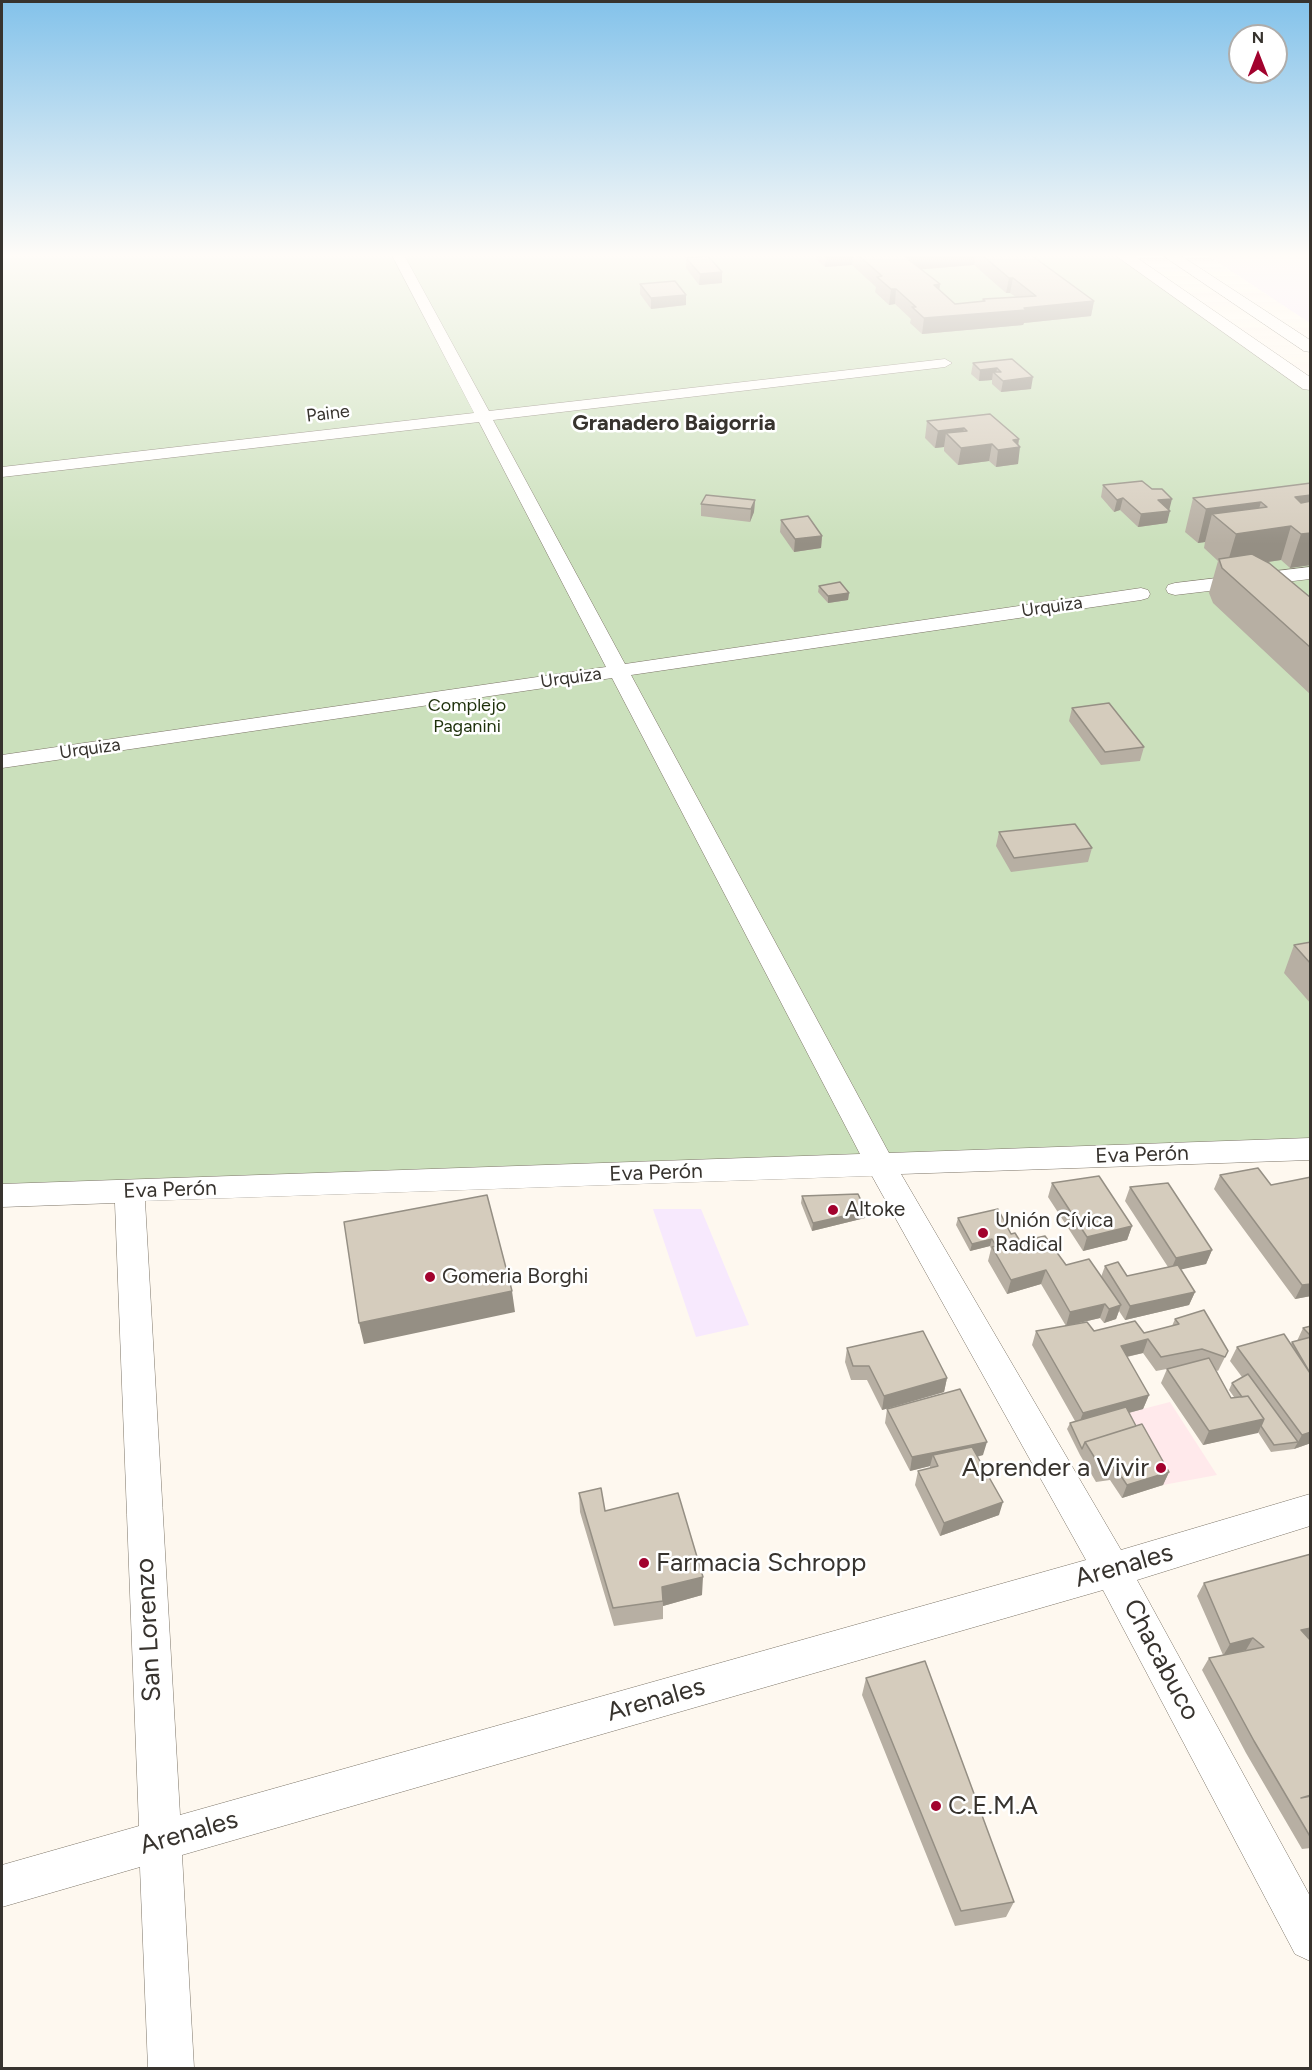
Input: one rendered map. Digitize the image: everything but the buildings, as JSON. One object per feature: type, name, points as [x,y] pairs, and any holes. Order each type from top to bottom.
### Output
[{"type":"main road","points":[[1263,352],[1311,385]]},
{"type":"street","name":"Chacabuco","points":[[450,352],[881,1165],[1113,1570],[1311,1939]]},
{"type":"street","name":"Paine","points":[[2,472],[945,363]]},
{"type":"street","points":[[1175,589],[1311,573]]},
{"type":"street","name":"Urquiza","points":[[2,762],[1141,594]]},
{"type":"street","name":"Eva Perón","points":[[2,1195],[1311,1149]]},
{"type":"street","name":"San Lorenzo","points":[[129,1191],[171,2068]]},
{"type":"street","name":"Arenales","points":[[2,1886],[1113,1570],[1311,1510]]},
{"type":"shaded area","points":[[653,1209],[701,1209],[749,1325],[696,1337]]},
{"type":"shaded area","points":[[1170,1402],[1217,1475],[1163,1485],[1123,1414]]},
{"type":"green space","name":"Complejo Paganini","points":[[2,352],[1262,352],[1310,385],[1310,1149],[2,1195]]},
{"type":"place","name":"Altoke","points":[[833,1210]]},
{"type":"place","name":"Unión Cívica Radical","points":[[983,1233]]},
{"type":"place","name":"Gomeria Borghi","points":[[430,1277]]},
{"type":"place","name":"Aprender a Vivir","points":[[1161,1468]]},
{"type":"place","name":"Farmacia Schropp","points":[[644,1563]]},
{"type":"place","name":"C.E.M.A","points":[[936,1806]]},
{"type":"district","name":"Granadero Baigorria","points":[[674,424]]}]
